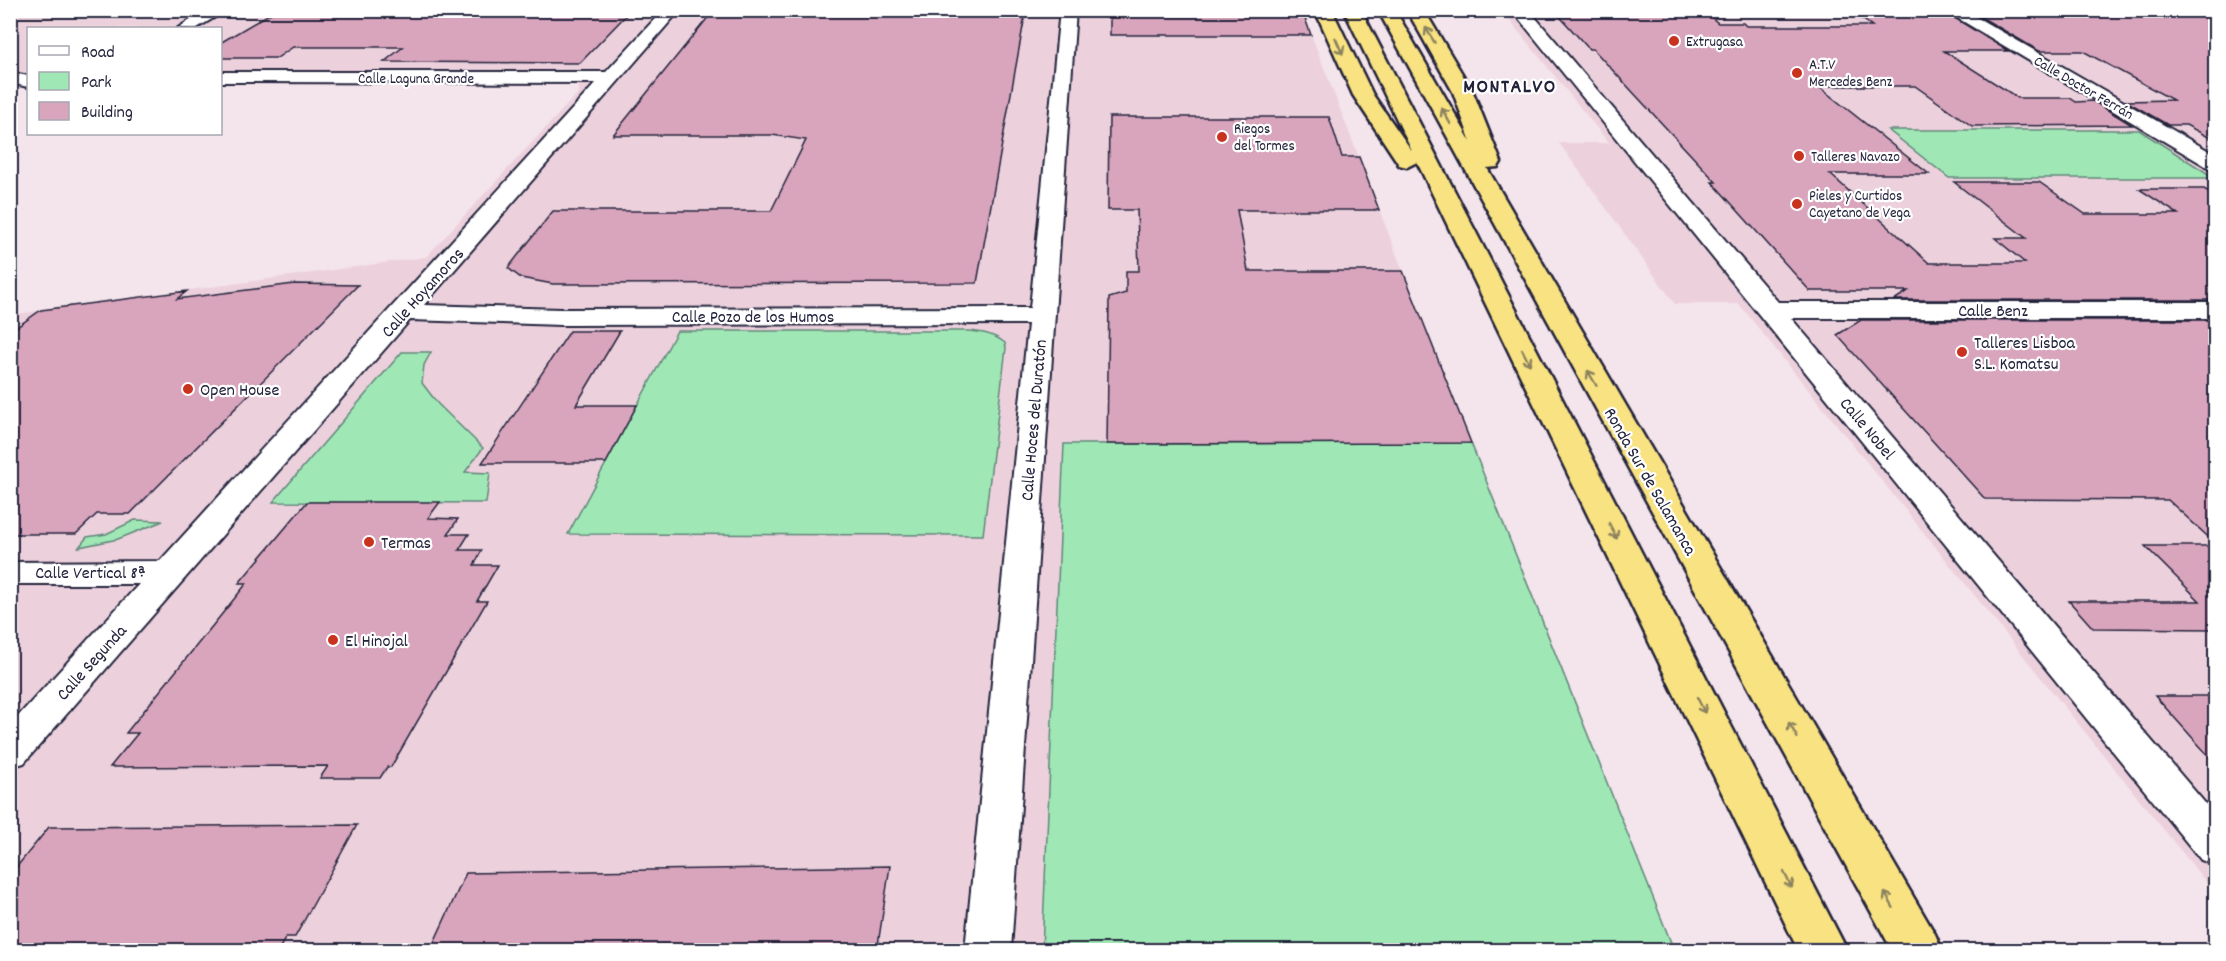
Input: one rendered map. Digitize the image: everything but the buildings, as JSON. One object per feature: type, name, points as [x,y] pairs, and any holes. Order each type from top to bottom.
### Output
[{"type":"highway","points":[[1323,10],[1363,95],[1416,172],[1434,211],[1499,304]]},
{"type":"highway","points":[[1352,10],[1823,951]]},
{"type":"highway","name":"Ronda Sur de Salamanca","points":[[1386,10],[1918,951]]},
{"type":"highway","points":[[1415,10],[1463,92],[1548,299]]},
{"type":"street","points":[[188,27],[219,10]]},
{"type":"street","points":[[206,27],[236,10]]},
{"type":"street","name":"Calle Hoyamoros","points":[[172,572],[672,10]]},
{"type":"street","name":"Calle Hoces del Duratón","points":[[988,951],[1068,10]]},
{"type":"street","name":"Calle Nobel","points":[[1520,10],[2216,847]]},
{"type":"street","name":"Calle Doctor Ferrán","points":[[1952,10],[2216,164]]},
{"type":"street","points":[[10,77],[27,76]]},
{"type":"street","points":[[10,77],[27,82]]},
{"type":"street","name":"Calle Laguna Grande","points":[[222,77],[611,78]]},
{"type":"street","points":[[441,271],[464,315]]},
{"type":"street","name":"Calle Benz","points":[[1771,310],[2216,310]]},
{"type":"street","name":"Calle Pozo de los Humos","points":[[405,312],[464,315],[1041,316]]},
{"type":"street","name":"Calle Vertical 8ª","points":[[10,573],[172,572]]},
{"type":"street","name":"Calle Segunda","points":[[10,752],[172,572]]},
{"type":"shaded area","points":[[11,11],[1302,11],[1403,271],[1674,950],[11,950],[10,315],[426,257],[579,92],[579,88],[577,84],[564,82],[222,82],[222,27],[27,27],[27,83],[11,83]]},
{"type":"shaded area","points":[[1502,11],[2215,11],[2215,893],[1739,304],[1675,304],[1559,143],[1609,143]]},
{"type":"green space","points":[[1888,130],[2139,130],[2215,178],[1949,178]]},
{"type":"green space","points":[[677,331],[968,331],[997,337],[1005,343],[1006,348],[983,535],[568,534]]},
{"type":"green space","points":[[402,352],[431,352],[424,365],[422,383],[438,404],[483,448],[465,472],[490,473],[486,503],[273,502]]},
{"type":"green space","points":[[1471,443],[1674,950],[1042,950],[1064,444]]},
{"type":"green space","points":[[135,520],[163,521],[118,539],[79,547],[87,537],[106,534]]},
{"type":"place","name":"Extrugasa","points":[[1674,41]]},
{"type":"place","name":"A.T.V Mercedes Benz","points":[[1797,73]]},
{"type":"place","name":"Riegos del Tormes","points":[[1222,137]]},
{"type":"place","name":"Talleres Navazo","points":[[1799,156]]},
{"type":"place","name":"Pieles y Curtidos Cayetano de Vega","points":[[1797,204]]},
{"type":"place","name":"Talleres Lisboa S.L. Komatsu","points":[[1962,352]]},
{"type":"place","name":"Open House","points":[[188,389]]},
{"type":"place","name":"Termas","points":[[369,542]]},
{"type":"place","name":"El Hinojal","points":[[333,640]]},
{"type":"district","name":"MONTALVO","points":[[1510,85]]}]
